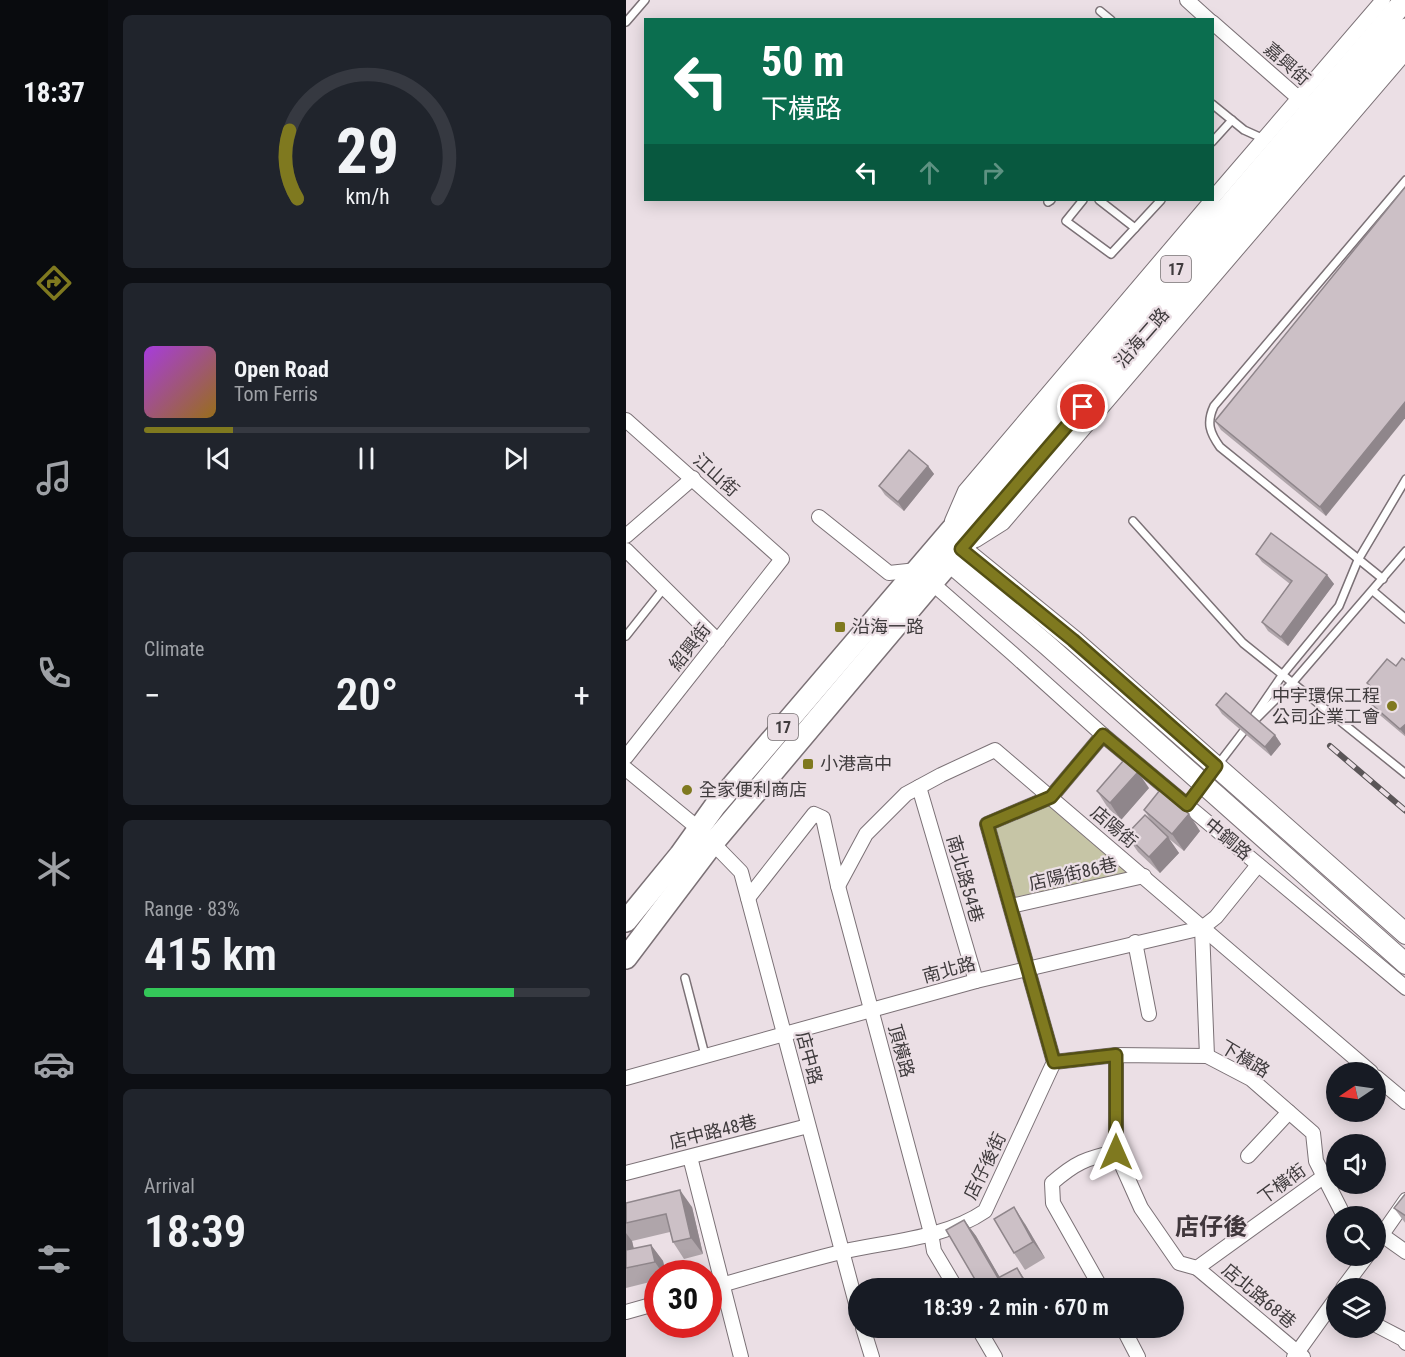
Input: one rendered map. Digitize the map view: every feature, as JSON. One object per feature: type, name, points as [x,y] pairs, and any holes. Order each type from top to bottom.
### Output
[{"type":"main road","name":"沿海二路","points":[[948,549],[1319,116],[1405,0]]},
{"type":"main road","name":"沿海二路","points":[[1319,116],[1406,29]]},
{"type":"main road","name":"17","points":[[626,921],[706,836],[948,549]]},
{"type":"main road","name":"17","points":[[626,958],[706,836]]},
{"type":"street","name":"嘉興街","points":[[1187,0],[1208,18]]},
{"type":"street","name":"沿海二路","points":[[948,549],[1003,523],[1319,116],[1383,0]]},
{"type":"street","name":"嘉興街","points":[[1214,24],[1319,116]]},
{"type":"street","name":"沿海二路","points":[[1214,197],[1264,139],[1319,116],[1406,52]]},
{"type":"street","name":"沿海二路","points":[[948,549],[965,491],[1210,201]]},
{"type":"street","name":"江山街","points":[[626,420],[782,559]]},
{"type":"street","points":[[626,536],[693,478]]},
{"type":"street","points":[[819,517],[889,573],[924,577]]},
{"type":"street","points":[[948,549],[1073,640],[1406,934]]},
{"type":"street","name":"中鋼路","points":[[948,549],[1047,645],[1406,964]]},
{"type":"street","points":[[626,550],[718,641]]},
{"type":"street","name":"紹興街","points":[[626,757],[782,559]]},
{"type":"street","name":"中鋼路","points":[[924,577],[1103,735],[1406,988]]},
{"type":"street","points":[[1054,1062],[987,824],[1051,797],[1103,735]]},
{"type":"street","name":"店陽街","points":[[838,886],[866,834],[906,794],[995,750],[1359,1062]]},
{"type":"street","name":"店中路","points":[[626,769],[706,836],[741,872],[848,1278]]},
{"type":"street","name":"南北路54巷","points":[[919,787],[976,981]]},
{"type":"street","name":"頂橫路","points":[[748,898],[814,814],[823,818],[838,886],[934,1251],[950,1278]]},
{"type":"street","points":[[1207,1056],[1202,928],[1216,917],[1258,865]]},
{"type":"street","name":"店陽街86巷","points":[[1011,906],[1144,876]]},
{"type":"street","name":"南北路","points":[[626,1078],[976,981],[1202,928]]},
{"type":"street","points":[[1135,942],[1149,1014]]},
{"type":"street","points":[[1116,1055],[1116,1152],[1141,1208],[1172,1254],[1179,1263],[1197,1268]]},
{"type":"street","name":"下橫路","points":[[1054,1062],[1116,1055],[1207,1056],[1251,1079],[1313,1133],[1316,1161],[1339,1206]]},
{"type":"street","name":"店仔後街","points":[[723,1284],[841,1252],[931,1233],[970,1221],[985,1211],[1054,1062]]},
{"type":"street","points":[[1386,1085],[1406,1102]]},
{"type":"street","points":[[1248,1156],[1289,1112]]},
{"type":"street","name":"店中路48巷","points":[[626,1173],[808,1126]]},
{"type":"street","points":[[1095,1278],[1053,1203],[1052,1183],[1069,1168],[1089,1157],[1116,1152]]},
{"type":"street","points":[[690,1157],[742,1357]]},
{"type":"street","name":"下橫街","points":[[1197,1268],[1323,1177]]},
{"type":"street","points":[[1386,1229],[1406,1200]]},
{"type":"street","points":[[1386,1242],[1406,1252]]},
{"type":"street","name":"店北路68巷","points":[[1197,1268],[1298,1356]]},
{"type":"street","points":[[626,1312],[644,1307]]},
{"type":"street","points":[[1298,1356],[1326,1315]]},
{"type":"street","points":[[1386,1331],[1406,1343]]},
{"type":"street","points":[[866,1338],[872,1357]]},
{"type":"street","points":[[984,1338],[995,1357]]},
{"type":"street","points":[[1128,1338],[1138,1357]]},
{"type":"lane","points":[[626,22],[645,0]]},
{"type":"lane","points":[[1100,10],[1109,18]]},
{"type":"lane","points":[[1214,106],[1244,130],[1264,139]]},
{"type":"lane","points":[[1214,140],[1232,120]]},
{"type":"lane","points":[[1383,579],[1220,447],[1209,427],[1209,416],[1214,406],[1406,180]]},
{"type":"lane","points":[[1082,201],[1066,221],[1112,254],[1160,201]]},
{"type":"lane","points":[[1100,201],[1135,228]]},
{"type":"lane","points":[[1187,805],[1246,728],[1283,674],[1339,606],[1358,560],[1406,479]]},
{"type":"lane","points":[[1133,520],[1243,643],[1406,774]]},
{"type":"lane","points":[[1246,728],[1293,682],[1406,551]]},
{"type":"lane","points":[[626,636],[664,588]]},
{"type":"lane","points":[[1373,591],[1406,619]]},
{"type":"lane","points":[[685,978],[705,1055]]},
{"type":"green space","points":[[1050,805],[1131,873],[1016,897],[995,827]]},
{"type":"building","points":[[1406,186],[1406,401],[1320,507],[1215,421]]},
{"type":"building","points":[[909,450],[928,466],[898,502],[879,486]]},
{"type":"building","points":[[1271,533],[1327,575],[1281,637],[1262,622],[1292,581],[1256,554]]},
{"type":"building","name":"中宇環保工程 公司企業工會","points":[[1402,658],[1406,661],[1406,724],[1400,729],[1369,702],[1377,692],[1367,683],[1387,659],[1396,666]]},
{"type":"building","points":[[1226,693],[1275,735],[1265,747],[1216,705]]},
{"type":"building","points":[[1124,760],[1138,772],[1110,803],[1097,791]]},
{"type":"building","points":[[1160,790],[1189,814],[1172,834],[1144,810]]},
{"type":"building","points":[[1145,815],[1168,837],[1149,857],[1126,835]]},
{"type":"building","points":[[680,1190],[691,1238],[673,1242],[666,1214],[626,1223],[626,1203]]},
{"type":"building","points":[[1406,1193],[1406,1216],[1394,1208]]},
{"type":"building","points":[[1014,1207],[1033,1242],[1014,1253],[994,1219]]},
{"type":"building","points":[[964,1220],[998,1278],[974,1278],[946,1230]]},
{"type":"building","points":[[651,1245],[655,1260],[644,1260],[644,1264],[626,1268],[626,1250]]},
{"type":"building","points":[[1017,1268],[1023,1278],[998,1278]]},
{"type":"railway","points":[[1330,746],[1406,811]]},
{"type":"place","name":"沿海一路","points":[[840,627]]},
{"type":"place","name":"中宇環保工程 公司企業工會","points":[[1392,706]]},
{"type":"place","name":"小港高中","points":[[808,764]]},
{"type":"place","name":"全家便利商店","points":[[687,790]]},
{"type":"district","name":"店仔後","points":[[1211,1227]]},
{"type":"route","points":[[1083,407],[961,549],[1073,640],[1216,766],[1187,805],[1103,735],[1051,797],[987,824],[1054,1062],[1116,1055],[1116,1152]]}]
